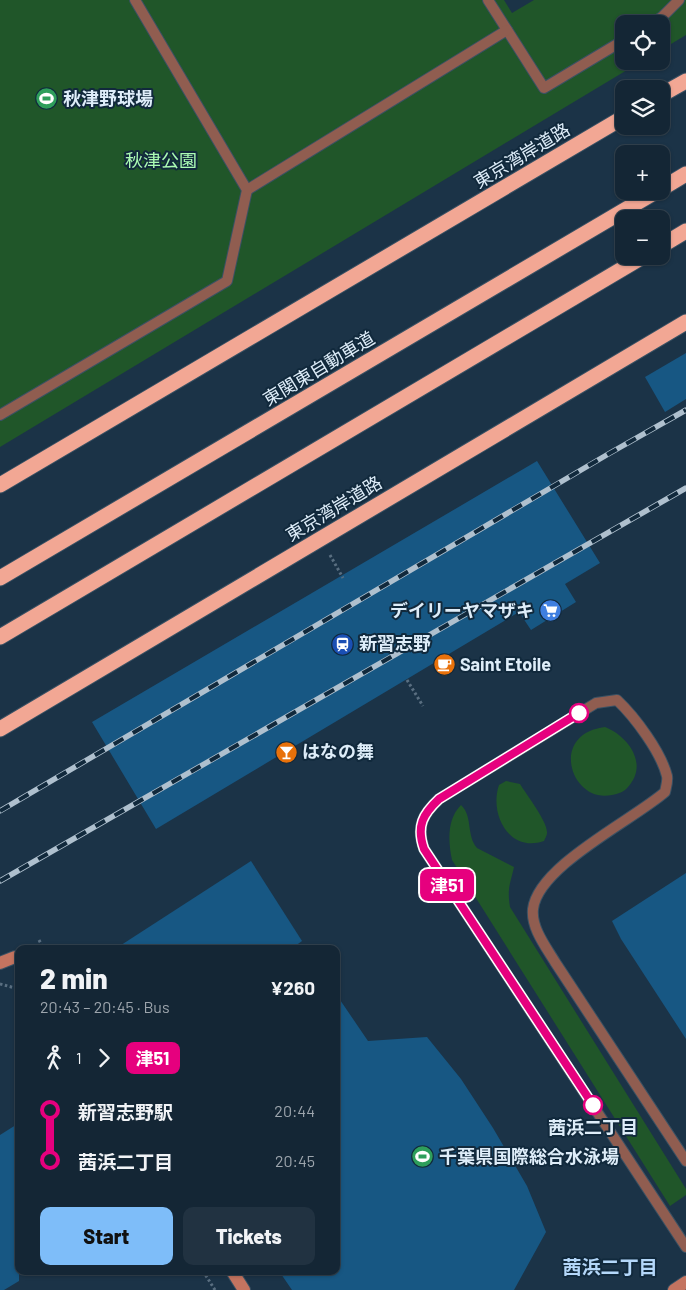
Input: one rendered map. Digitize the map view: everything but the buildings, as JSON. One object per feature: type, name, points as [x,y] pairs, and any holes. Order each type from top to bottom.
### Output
[{"type":"highway","points":[[670,90],[686,81]]},
{"type":"highway","name":"東京湾岸道路","points":[[0,486],[615,122]]},
{"type":"highway","points":[[670,184],[686,174]]},
{"type":"highway","name":"東関東自動車道","points":[[0,578],[642,200]]},
{"type":"highway","points":[[670,241],[686,231]]},
{"type":"highway","points":[[0,637],[629,265]]},
{"type":"highway","name":"東京湾岸道路","points":[[0,729],[686,322]]},
{"type":"street","points":[[0,963],[15,957]]},
{"type":"street","points":[[235,1275],[244,1290]]},
{"type":"street","points":[[674,1290],[686,1282]]},
{"type":"lane","points":[[0,415],[227,281],[247,190],[135,0]]},
{"type":"lane","points":[[488,0],[544,88],[615,45]]},
{"type":"lane","points":[[664,15],[678,0]]},
{"type":"lane","points":[[247,190],[507,30]]},
{"type":"lane","points":[[686,1161],[555,962],[536,928],[533,910],[539,890],[564,863],[665,792],[668,778],[665,771],[658,756],[631,713],[618,700],[596,703],[439,799],[428,810],[422,820],[420,839],[424,849],[686,1247]]},
{"type":"path","points":[[329,554],[343,578]]},
{"type":"path","points":[[407,680],[423,706]]},
{"type":"path","points":[[39,940],[42,945]]},
{"type":"path","points":[[0,984],[15,988]]},
{"type":"path","points":[[206,1275],[215,1290]]},
{"type":"green space","name":"秋津公園","points":[[0,0],[504,0],[512,13],[534,0],[686,0],[686,35],[670,45],[670,15],[615,15],[615,70],[627,70],[0,447]]},
{"type":"green space","points":[[605,727],[613,731],[628,744],[636,760],[636,769],[634,778],[625,790],[612,795],[598,795],[586,789],[577,779],[572,767],[571,754],[576,742],[587,732]]},
{"type":"green space","points":[[506,781],[520,784],[536,808],[546,828],[547,834],[544,841],[532,843],[521,841],[512,836],[505,828],[497,808],[497,796],[499,785]]},
{"type":"green space","points":[[461,805],[465,809],[472,837],[477,848],[514,867],[509,891],[510,907],[686,1189],[686,1195],[670,1206],[452,860],[450,845],[451,824],[456,811]]},
{"type":"railway","points":[[0,811],[686,410]]},
{"type":"railway","points":[[0,881],[686,488]]},
{"type":"bus line","name":"津51","points":[[579,713],[439,799],[428,810],[422,820],[420,839],[424,849],[593,1105]]},
{"type":"place","name":"秋津野球場","points":[[47,99]]},
{"type":"place","name":"デイリーヤマザキ","points":[[550,611]]},
{"type":"place","name":"新習志野","points":[[343,644]]},
{"type":"place","name":"Saint Etoile","points":[[444,665]]},
{"type":"place","name":"はなの舞","points":[[286,752]]},
{"type":"place","name":"茜浜二丁目","points":[[593,1105]]},
{"type":"place","name":"千葉県国際総合水泳場","points":[[423,1157]]},
{"type":"district","name":"茜浜二丁目","points":[[610,1267]]}]
